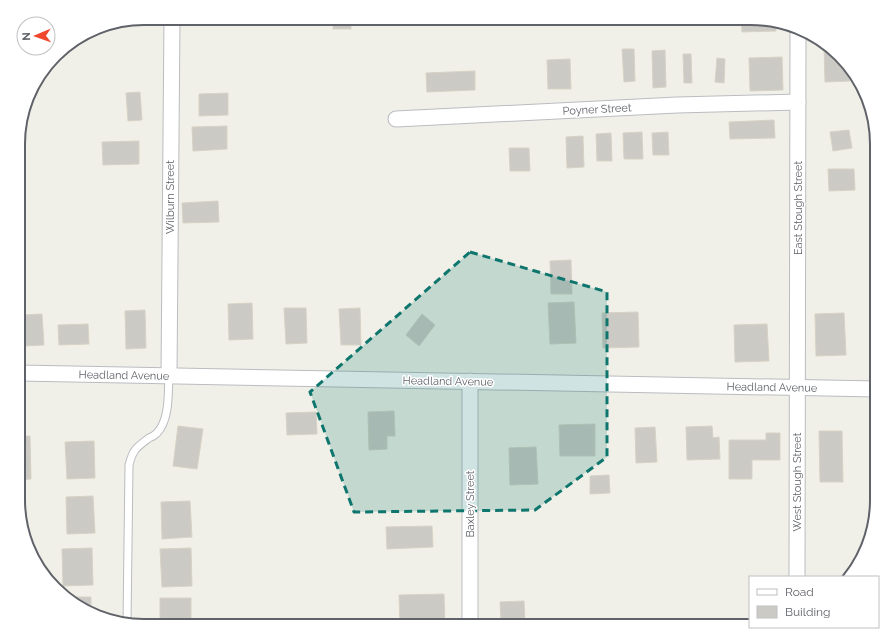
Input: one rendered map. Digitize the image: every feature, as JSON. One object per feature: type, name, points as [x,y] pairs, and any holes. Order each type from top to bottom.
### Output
[{"type":"street","name":"Wilburn Street","points":[[169,376],[172,25]]},
{"type":"street","name":"East Stough Street","points":[[797,388],[798,34]]},
{"type":"street","name":"Poyner Street","points":[[396,119],[678,105],[798,102]]},
{"type":"street","name":"Headland Avenue","points":[[25,373],[870,389]]},
{"type":"street","name":"Baxley Street","points":[[470,382],[470,619]]},
{"type":"street","name":"West Stough Street","points":[[797,388],[797,576]]},
{"type":"lane","points":[[127,618],[129,465],[135,450],[139,445],[157,434],[165,420],[169,376]]},
{"type":"highlighted area","points":[[470,252],[607,292],[607,457],[535,510],[354,512],[310,392]]},
{"type":"building","points":[[333,25],[351,25],[351,29],[333,29]]},
{"type":"building","points":[[742,25],[759,25],[776,28],[776,31],[742,32]]},
{"type":"building","points":[[622,49],[634,49],[635,81],[624,82]]},
{"type":"building","points":[[665,50],[666,87],[653,88],[652,51]]},
{"type":"building","points":[[824,50],[841,65],[850,78],[850,81],[825,82]]},
{"type":"building","points":[[683,54],[691,54],[692,83],[684,83]]},
{"type":"building","points":[[782,57],[783,90],[750,91],[749,58]]},
{"type":"building","points":[[717,58],[725,59],[724,83],[715,82]]},
{"type":"building","points":[[570,59],[571,89],[548,89],[547,60]]},
{"type":"building","points":[[475,71],[475,90],[427,92],[426,73]]},
{"type":"building","points":[[140,92],[142,120],[128,121],[126,93]]},
{"type":"building","points":[[228,93],[228,115],[199,116],[199,94]]},
{"type":"building","points":[[774,120],[775,138],[730,139],[729,122]]},
{"type":"building","points":[[227,126],[227,149],[193,151],[192,127]]},
{"type":"building","points":[[849,130],[852,148],[833,151],[830,132]]},
{"type":"building","points":[[642,132],[643,159],[624,159],[623,133]]},
{"type":"building","points":[[668,132],[669,155],[653,155],[652,133]]},
{"type":"building","points":[[611,133],[612,161],[597,161],[596,134]]},
{"type":"building","points":[[583,136],[584,167],[567,168],[566,137]]},
{"type":"building","points":[[139,141],[139,164],[103,165],[102,142]]},
{"type":"building","points":[[509,148],[529,148],[530,171],[510,171]]},
{"type":"building","points":[[828,169],[854,169],[855,190],[829,191]]},
{"type":"building","points":[[218,201],[219,222],[183,223],[182,203]]},
{"type":"building","points":[[571,260],[572,294],[551,294],[550,261]]},
{"type":"building","points":[[574,302],[576,343],[550,344],[548,303]]},
{"type":"building","points":[[252,303],[253,339],[229,340],[228,304]]},
{"type":"building","points":[[284,308],[306,308],[307,343],[286,344]]},
{"type":"building","points":[[360,308],[361,345],[341,345],[339,309]]},
{"type":"building","points":[[145,310],[146,348],[126,349],[125,311]]},
{"type":"building","points":[[638,312],[639,347],[603,348],[602,313]]},
{"type":"building","points":[[844,313],[846,355],[816,356],[815,314]]},
{"type":"building","points":[[42,314],[44,345],[25,346],[25,315]]},
{"type":"building","points":[[422,314],[435,325],[419,346],[406,335]]},
{"type":"building","points":[[88,324],[89,344],[59,345],[58,325]]},
{"type":"building","points":[[767,324],[769,361],[735,362],[734,325]]},
{"type":"building","points":[[394,411],[395,436],[387,436],[387,449],[369,450],[368,412]]},
{"type":"building","points":[[316,412],[317,434],[287,435],[286,413]]},
{"type":"building","points":[[595,424],[595,456],[560,456],[559,425]]},
{"type":"building","points":[[178,426],[203,429],[197,469],[173,466]]},
{"type":"building","points":[[712,426],[713,438],[719,437],[720,459],[687,460],[686,427]]},
{"type":"building","points":[[655,427],[657,462],[636,463],[635,428]]},
{"type":"building","points":[[819,431],[842,431],[843,482],[820,482]]},
{"type":"building","points":[[766,433],[780,433],[780,460],[752,460],[752,479],[729,479],[729,440],[766,440]]},
{"type":"building","points":[[25,436],[30,436],[31,479],[25,480]]},
{"type":"building","points":[[94,441],[95,478],[67,479],[65,442]]},
{"type":"building","points":[[536,447],[538,484],[510,485],[509,448]]},
{"type":"building","points":[[609,475],[610,493],[590,494],[590,476]]},
{"type":"building","points":[[93,496],[95,533],[67,534],[66,497]]},
{"type":"building","points":[[190,501],[192,537],[162,539],[161,502]]},
{"type":"building","points":[[432,526],[433,547],[387,549],[386,527]]},
{"type":"building","points":[[92,548],[93,585],[63,586],[62,549]]},
{"type":"building","points":[[191,548],[192,586],[162,587],[160,549]]},
{"type":"building","points":[[444,594],[445,619],[400,619],[399,595]]},
{"type":"building","points":[[75,597],[91,597],[91,606]]},
{"type":"building","points":[[160,598],[191,598],[191,619],[160,619]]},
{"type":"building","points":[[524,601],[525,619],[501,619],[500,602]]}]
